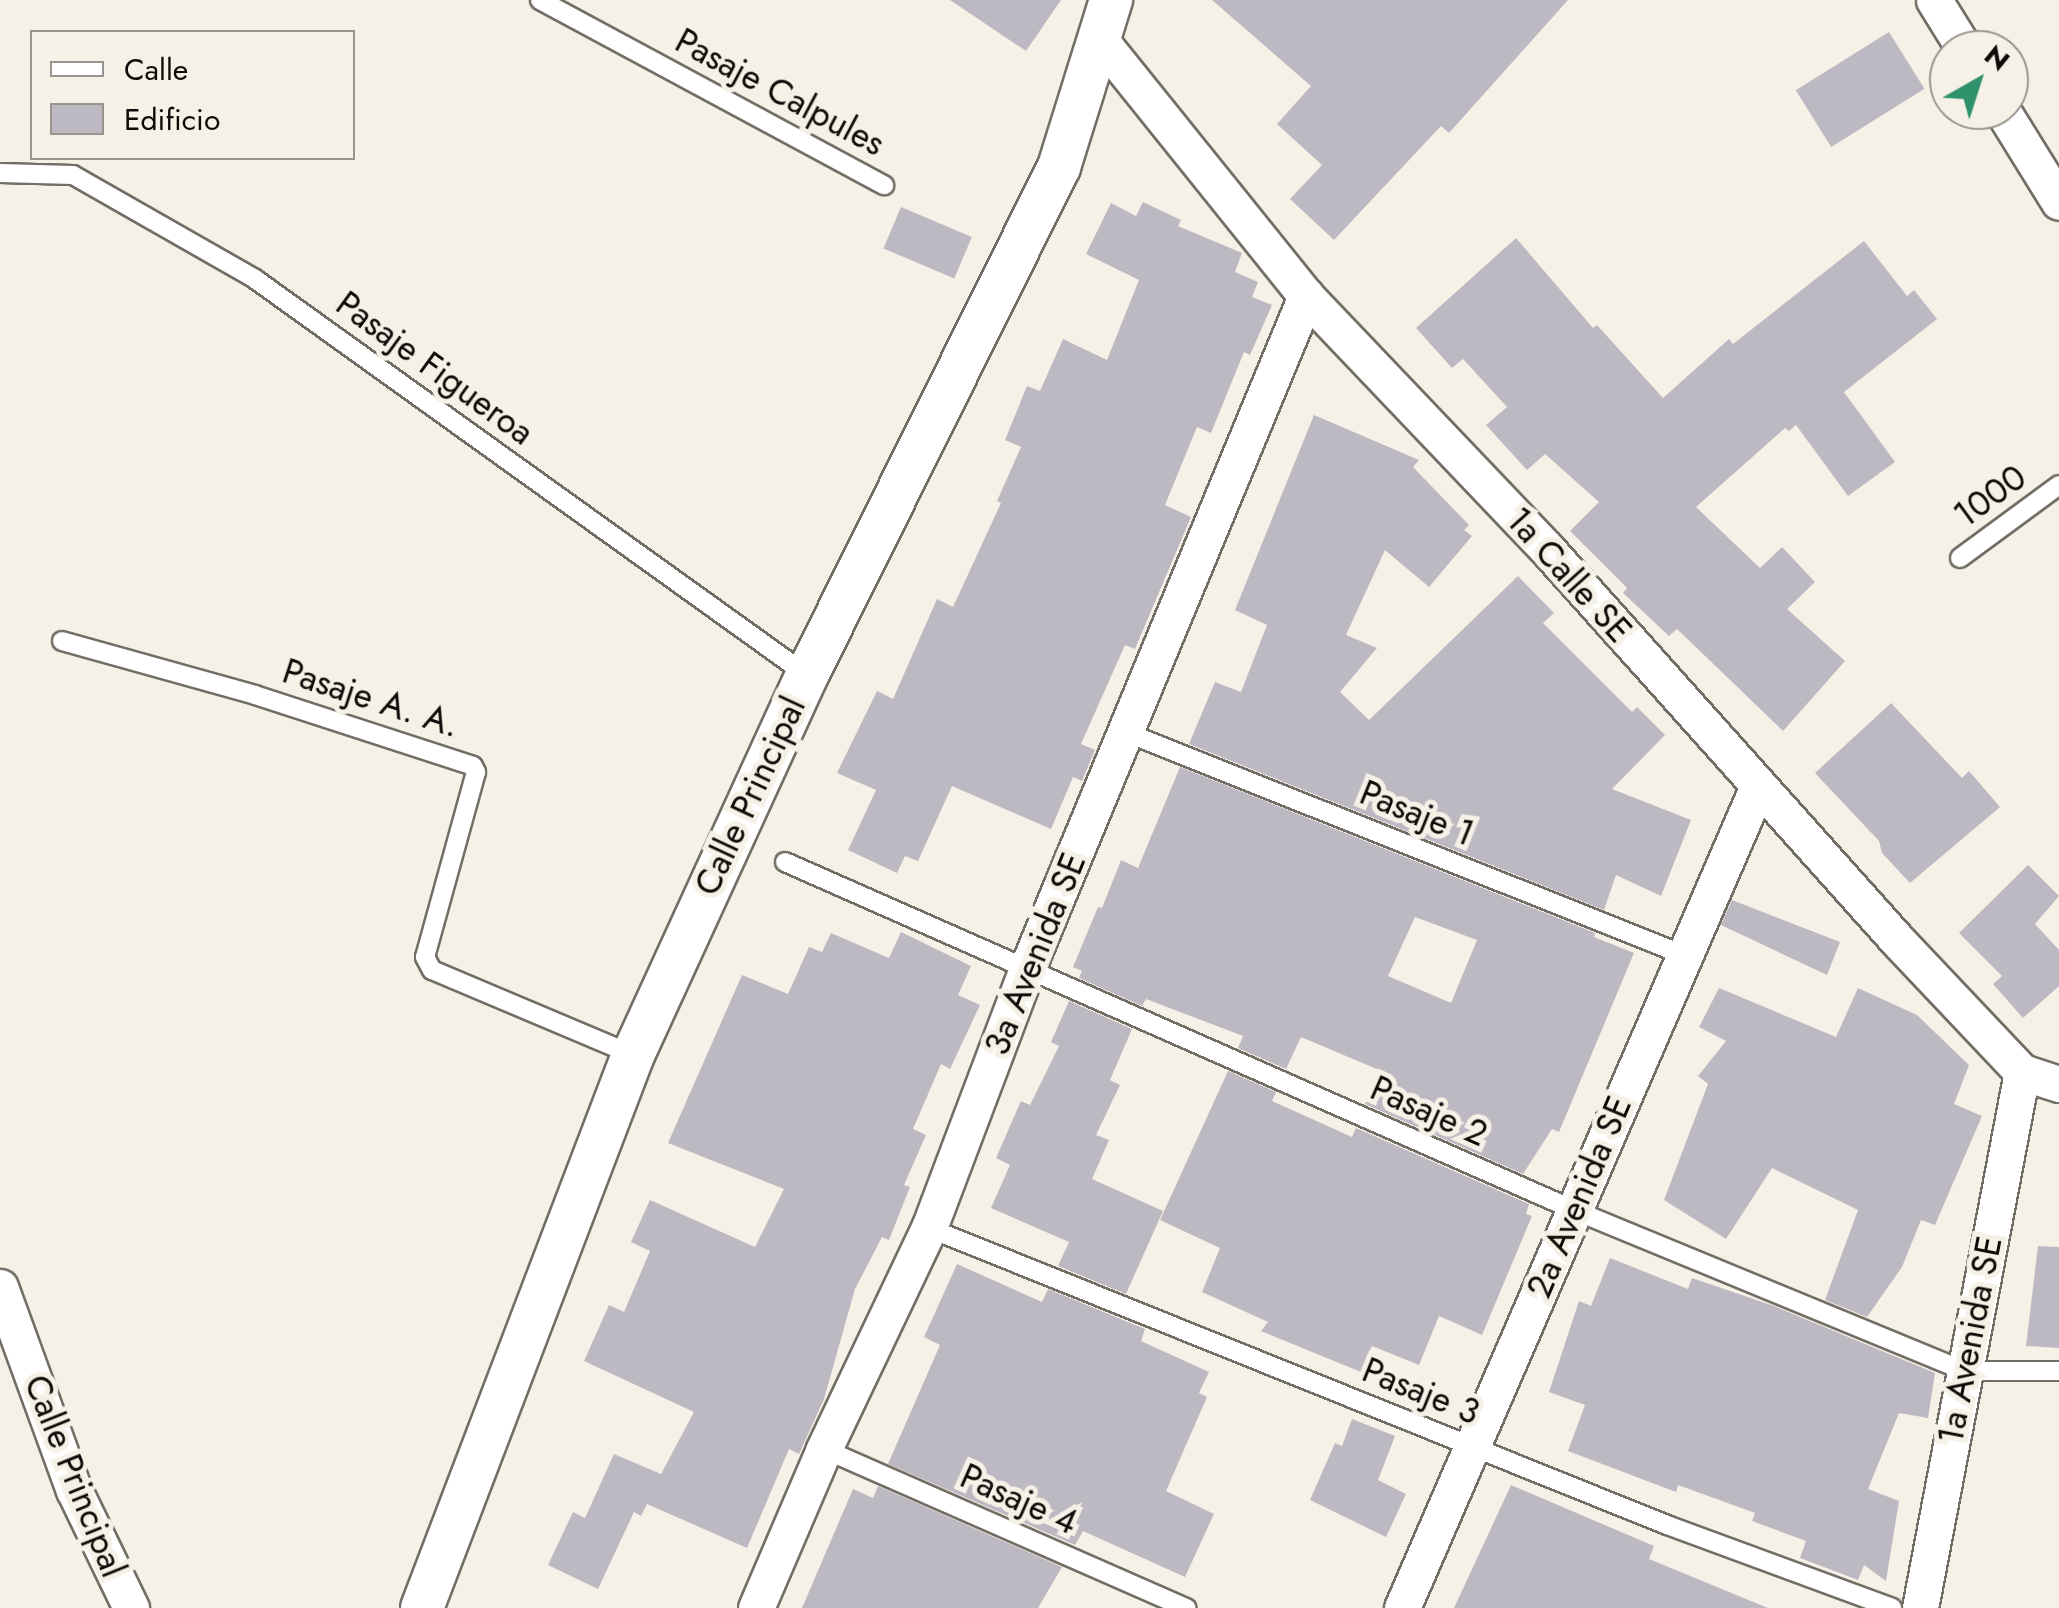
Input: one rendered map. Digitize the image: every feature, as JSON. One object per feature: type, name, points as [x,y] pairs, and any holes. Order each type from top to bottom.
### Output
[{"type":"street","points":[[1934,0],[1953,30]]},
{"type":"street","name":"1a Calle SE","points":[[1106,20],[1306,296],[1546,549],[2022,1072],[2059,1084]]},
{"type":"street","name":"Calle Principal","points":[[422,1608],[633,1056],[807,675],[1059,167],[1106,20]]},
{"type":"street","points":[[2014,130],[2059,202]]},
{"type":"street","name":"3a Avenida SE","points":[[756,1608],[824,1449],[929,1228],[1026,971],[1306,296]]},
{"type":"street","name":"2a Avenida SE","points":[[1402,1608],[1758,786]]},
{"type":"street","name":"1a Avenida SE","points":[[1920,1608],[2022,1072]]},
{"type":"street","name":"Calle Principal","points":[[0,1287],[74,1490],[131,1608]]},
{"type":"lane","name":"Pasaje Calpules","points":[[540,0],[884,186]]},
{"type":"lane","name":"Pasaje Figueroa","points":[[0,174],[73,174],[254,278],[807,675]]},
{"type":"lane","name":"1000","points":[[1960,558],[2059,485]]},
{"type":"lane","name":"Pasaje A. A.","points":[[62,641],[255,695],[473,766],[476,772],[425,956],[432,970],[633,1056]]},
{"type":"lane","name":"Pasaje 1","points":[[1125,732],[1684,954]]},
{"type":"lane","name":"Pasaje 2","points":[[786,862],[1574,1210],[1964,1370],[2059,1371]]},
{"type":"lane","name":"Pasaje 3","points":[[929,1228],[1667,1526],[1892,1608]]},
{"type":"lane","name":"Pasaje 4","points":[[824,1449],[1187,1608]]},
{"type":"building","points":[[950,0],[1061,0],[1026,51]]},
{"type":"building","points":[[1212,0],[1568,0],[1449,133],[1441,126],[1334,240],[1290,199],[1322,165],[1277,124],[1311,86]]},
{"type":"building","points":[[1889,32],[1925,89],[1831,147],[1796,90]]},
{"type":"building","points":[[1143,202],[1181,220],[1178,226],[1242,253],[1235,272],[1258,282],[1252,297],[1272,305],[1250,355],[1244,352],[1211,433],[1197,427],[1165,505],[1191,517],[1135,649],[1125,645],[1081,744],[1095,750],[1082,781],[1073,777],[1051,829],[952,786],[918,861],[905,856],[897,873],[848,850],[876,790],[837,773],[877,691],[893,699],[937,599],[953,607],[1001,503],[997,501],[1021,447],[1005,440],[1027,386],[1040,391],[1063,339],[1107,360],[1139,280],[1086,254],[1111,203],[1136,216]]},
{"type":"building","points":[[901,207],[972,237],[954,279],[883,248]]},
{"type":"building","points":[[1516,238],[1593,328],[1597,325],[1663,398],[1729,339],[1733,344],[1864,241],[1907,296],[1914,290],[1937,319],[1844,392],[1895,462],[1848,496],[1796,425],[1789,431],[1785,428],[1696,507],[1760,568],[1782,547],[1815,582],[1787,609],[1845,661],[1783,731],[1677,629],[1669,636],[1623,593],[1627,588],[1570,531],[1599,502],[1545,454],[1527,470],[1486,425],[1507,407],[1463,359],[1452,368],[1416,328]]},
{"type":"building","points":[[1314,415],[1419,460],[1413,467],[1469,525],[1464,530],[1472,536],[1429,587],[1385,550],[1346,635],[1377,648],[1340,692],[1369,720],[1518,576],[1554,613],[1543,623],[1632,712],[1637,707],[1665,735],[1612,789],[1691,820],[1661,896],[1616,875],[1604,910],[1189,744],[1215,682],[1241,692],[1267,625],[1235,610]]},
{"type":"building","points":[[1891,703],[1962,778],[1969,771],[2000,807],[1910,883],[1882,853],[1879,841],[1815,773]]},
{"type":"building","points":[[1180,767],[1595,933],[1594,937],[1634,953],[1559,1132],[1552,1129],[1523,1174],[1365,1104],[1379,1070],[1301,1037],[1286,1069],[1238,1048],[1243,1036],[1146,999],[1142,1006],[1079,978],[1082,971],[1073,967],[1121,860],[1138,868]],"holes":[[[1415,917],[1477,940],[1451,1003],[1388,976]]]},
{"type":"building","points":[[2028,865],[2059,896],[2035,924],[2059,950],[2059,986],[2023,1018],[1993,984],[2002,976],[1959,933]]},
{"type":"building","points":[[1732,900],[1840,942],[1827,975],[1721,925]]},
{"type":"building","points":[[901,932],[971,966],[958,995],[980,1005],[950,1069],[941,1064],[913,1129],[926,1135],[904,1185],[910,1187],[889,1240],[882,1237],[855,1289],[824,1399],[799,1454],[789,1449],[747,1548],[647,1504],[641,1516],[634,1512],[598,1589],[548,1565],[573,1512],[585,1518],[614,1454],[661,1474],[694,1412],[584,1361],[609,1305],[624,1312],[650,1251],[631,1242],[650,1200],[755,1247],[784,1189],[668,1143],[742,975],[788,994],[809,947],[822,952],[831,933],[889,958]]},
{"type":"building","points":[[1719,988],[1836,1037],[1858,988],[1917,1015],[1969,1065],[1954,1104],[1982,1116],[1935,1225],[1921,1220],[1902,1267],[1867,1317],[1825,1300],[1858,1210],[1772,1168],[1726,1239],[1664,1200],[1708,1084],[1698,1076],[1726,1041],[1699,1027]]},
{"type":"building","points":[[1069,1001],[1132,1029],[1110,1080],[1120,1085],[1096,1135],[1109,1140],[1092,1179],[1163,1211],[1126,1294],[1058,1266],[1069,1242],[991,1208],[1010,1165],[996,1158],[1021,1101],[1030,1105],[1059,1046],[1051,1042]]},
{"type":"building","points":[[1228,1071],[1276,1092],[1272,1101],[1352,1137],[1356,1128],[1529,1204],[1526,1214],[1532,1216],[1482,1335],[1439,1316],[1419,1365],[1372,1346],[1361,1372],[1261,1331],[1268,1322],[1202,1292],[1220,1248],[1160,1220]]},
{"type":"building","points":[[2038,1246],[2059,1247],[2059,1348],[2026,1346]]},
{"type":"building","points":[[1610,1258],[1688,1289],[1692,1278],[1774,1306],[1935,1373],[1928,1418],[1899,1413],[1868,1489],[1899,1501],[1886,1581],[1864,1565],[1858,1580],[1800,1558],[1806,1541],[1752,1521],[1755,1513],[1678,1485],[1676,1492],[1568,1451],[1585,1405],[1549,1392],[1579,1301],[1591,1306]]},
{"type":"building","points":[[957,1264],[1042,1302],[1048,1289],[1145,1329],[1141,1341],[1209,1372],[1199,1393],[1207,1397],[1166,1491],[1214,1514],[1185,1577],[1083,1531],[1075,1545],[888,1464],[940,1345],[924,1337]]},
{"type":"building","points":[[1352,1419],[1395,1436],[1378,1480],[1406,1494],[1386,1537],[1310,1500],[1335,1443],[1342,1446]]},
{"type":"building","points":[[1511,1485],[1654,1546],[1649,1559],[1768,1608],[1454,1608]]},
{"type":"building","points":[[878,1486],[1062,1567],[1038,1608],[802,1608],[853,1489],[873,1498]]}]
